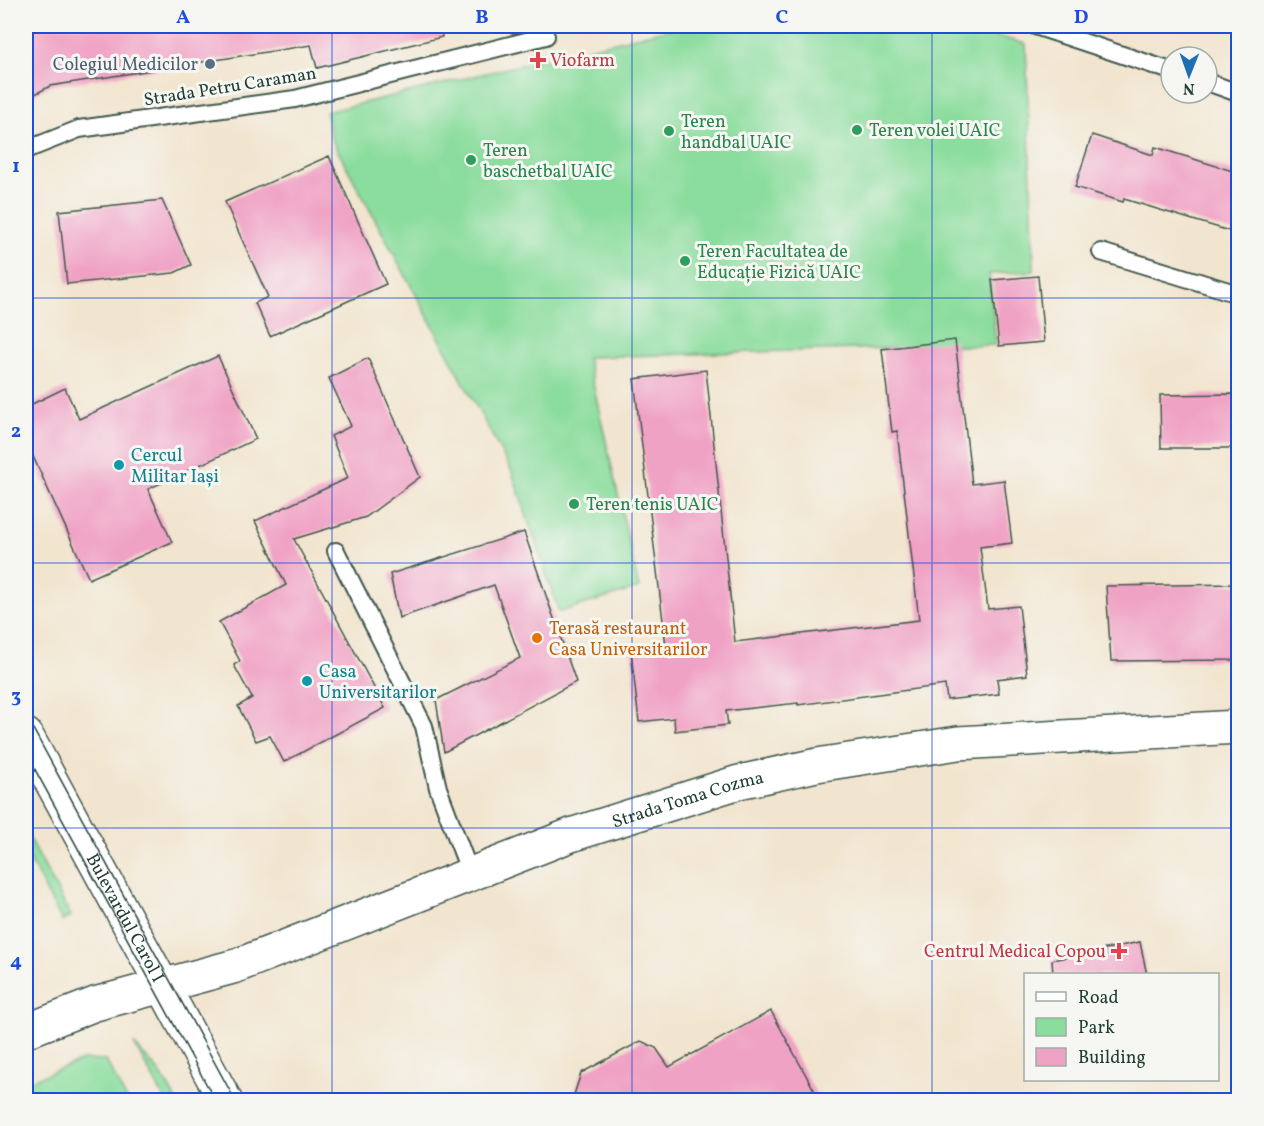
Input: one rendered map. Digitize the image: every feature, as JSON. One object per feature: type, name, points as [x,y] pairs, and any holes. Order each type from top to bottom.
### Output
[{"type":"street","name":"Strada Toma Cozma","points":[[26,1031],[95,1004],[236,966],[571,835],[739,782],[817,765],[958,744],[1239,727]]},
{"type":"street","name":"Bulevardul Carol I","points":[[26,735],[225,1101]]},
{"type":"lane","points":[[1035,26],[1159,66]]},
{"type":"lane","name":"Strada Petru Caraman","points":[[26,150],[79,129],[295,99],[546,36]]},
{"type":"lane","points":[[1219,86],[1239,93]]},
{"type":"lane","points":[[1101,252],[1239,294]]},
{"type":"lane","points":[[336,551],[424,726],[438,788],[470,873]]},
{"type":"green space","points":[[681,26],[959,26],[1026,44],[1034,271],[989,274],[996,345],[587,357],[639,588],[559,612],[512,472],[332,140],[326,112]]},
{"type":"green space","points":[[26,832],[71,916],[62,921],[26,853]]},
{"type":"green space","points":[[134,1044],[160,1073],[176,1100],[165,1100]]},
{"type":"green space","points":[[84,1060],[106,1061],[127,1100],[26,1100],[26,1082]]},
{"type":"building","points":[[26,26],[441,26],[442,37],[317,68],[311,45],[50,86],[26,99]]},
{"type":"building","points":[[1092,135],[1153,155],[1155,147],[1239,173],[1239,234],[1124,199],[1123,202],[1075,187]]},
{"type":"building","points":[[329,156],[386,284],[270,336],[255,303],[268,297],[225,202]]},
{"type":"building","points":[[162,200],[191,265],[174,273],[67,284],[59,211]]},
{"type":"building","points":[[1038,276],[1044,342],[999,346],[992,280]]},
{"type":"building","points":[[955,340],[972,484],[1004,480],[1012,543],[980,547],[988,609],[1019,606],[1027,675],[997,679],[999,694],[947,700],[945,685],[798,705],[798,703],[726,711],[728,725],[675,731],[674,718],[639,722],[631,651],[666,646],[634,379],[706,370],[735,642],[919,620],[897,431],[892,432],[882,349]]},
{"type":"building","name":"Cercul Militar Iași","points":[[218,356],[256,439],[148,489],[172,542],[89,579],[26,441],[26,407],[65,388],[79,419]]},
{"type":"building","points":[[368,358],[420,477],[366,517],[294,539],[385,708],[284,762],[270,736],[256,741],[238,706],[252,698],[234,665],[240,661],[219,622],[286,585],[255,521],[348,478],[331,436],[351,426],[329,378]]},
{"type":"building","points":[[1237,394],[1239,448],[1161,448],[1160,395]]},
{"type":"building","name":"Terasă restaurant Casa Universitarilor","points":[[524,532],[576,682],[444,752],[436,700],[520,658],[494,585],[399,618],[390,574]]},
{"type":"building","points":[[1239,584],[1239,660],[1111,661],[1106,586]]},
{"type":"building","name":"Centrul Medical Copou","points":[[1140,942],[1147,973],[1053,973],[1052,960]]},
{"type":"building","points":[[771,1011],[820,1101],[572,1101],[581,1073],[641,1041],[656,1048],[669,1067]]},
{"type":"tram line","points":[[26,716],[235,1100]]},
{"type":"tram line","points":[[26,753],[215,1100]]},
{"type":"place","name":"Viofarm","points":[[538,60]]},
{"type":"place","name":"Colegiul Medicilor","points":[[210,64]]},
{"type":"place","name":"Teren volei UAIC","points":[[857,130]]},
{"type":"place","name":"Teren handbal UAIC","points":[[669,131]]},
{"type":"place","name":"Teren baschetbal UAIC","points":[[471,160]]},
{"type":"place","name":"Teren Facultatea de Educație Fizică UAIC","points":[[685,261]]},
{"type":"place","name":"Cercul Militar Iași","points":[[119,465]]},
{"type":"place","name":"Teren tenis UAIC","points":[[574,504]]},
{"type":"place","name":"Terasă restaurant Casa Universitarilor","points":[[537,638]]},
{"type":"place","name":"Casa Universitarilor","points":[[307,681]]},
{"type":"place","name":"Centrul Medical Copou","points":[[1119,951]]}]
